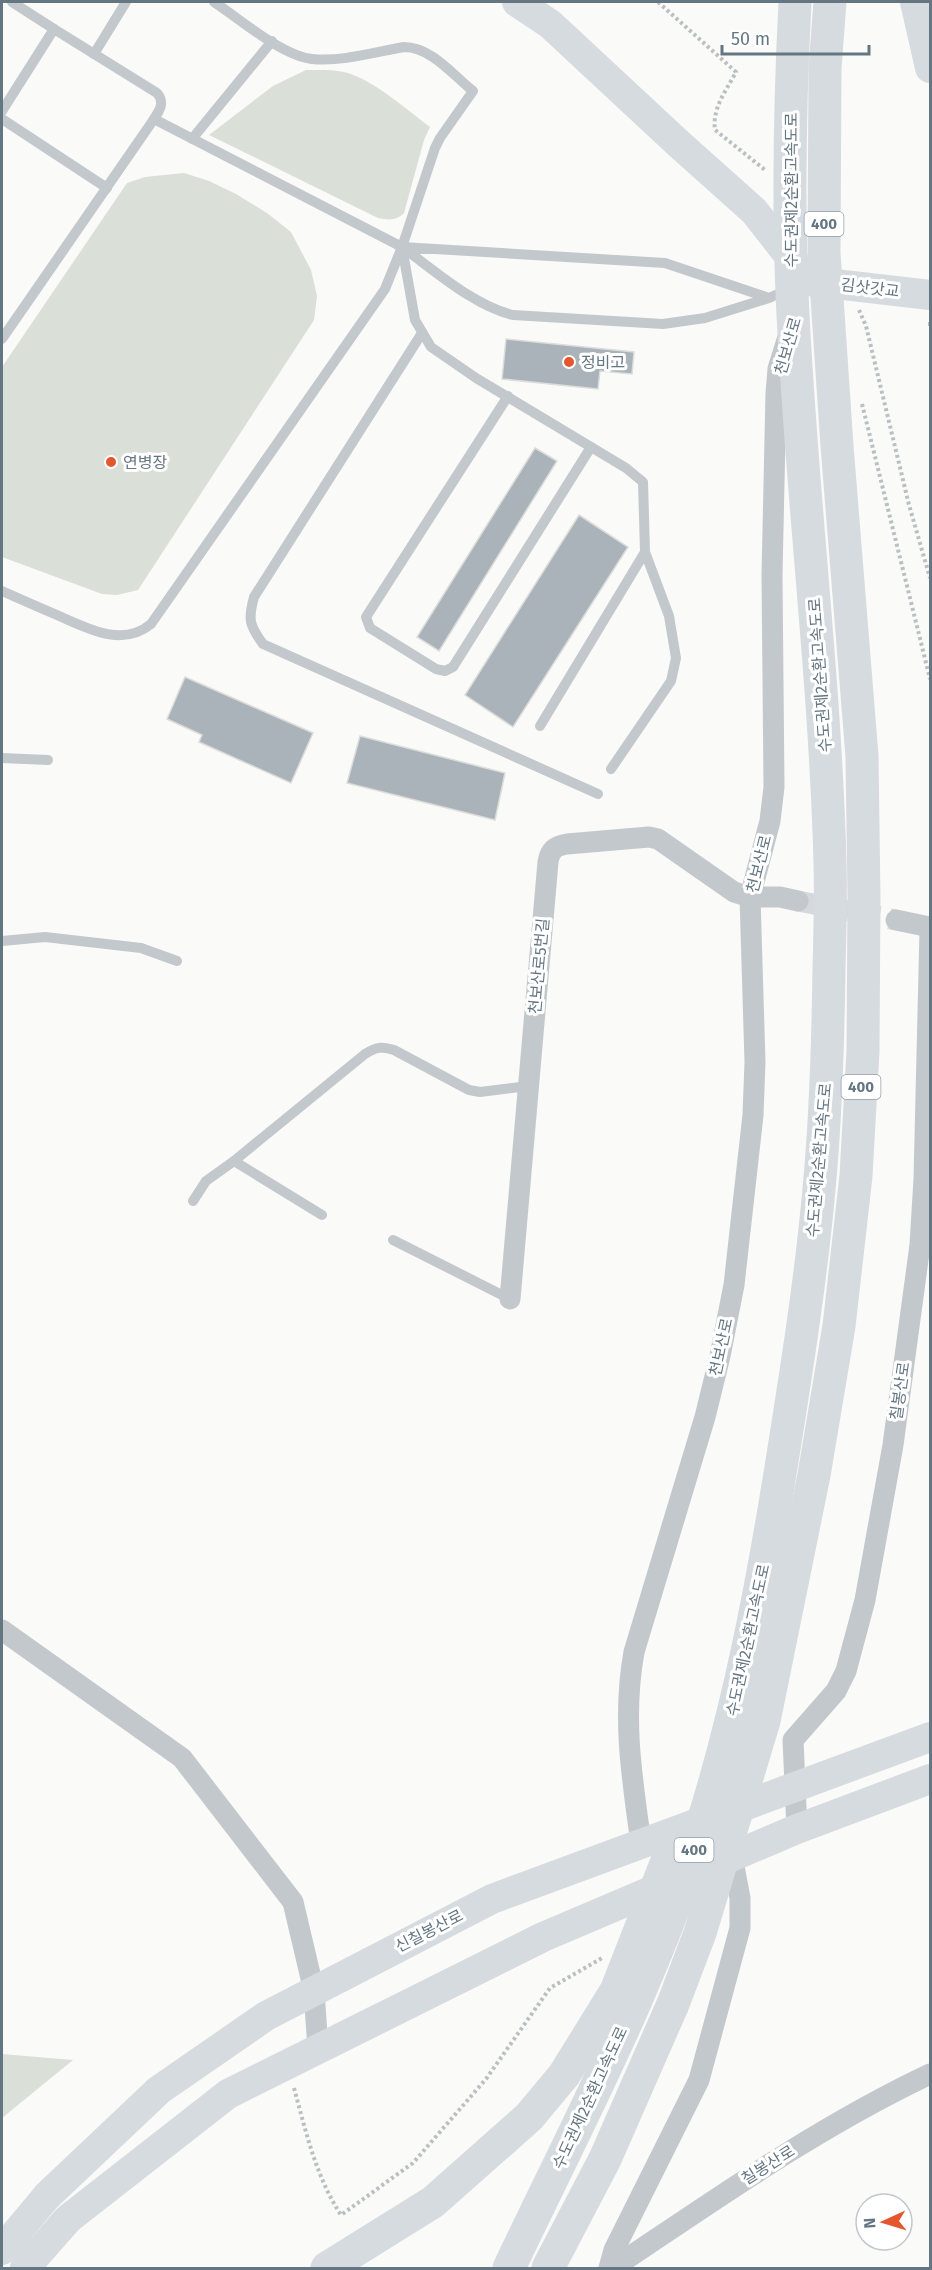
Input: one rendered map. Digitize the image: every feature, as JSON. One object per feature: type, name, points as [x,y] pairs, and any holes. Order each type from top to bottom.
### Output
[{"type":"highway","name":"수도권제2순환고속도로","points":[[509,2268],[626,1996],[670,1854],[727,1704],[739,1624],[771,1533],[796,1376],[819,1189],[828,1037],[831,869],[823,696],[800,420],[792,290],[789,130],[795,2]]},
{"type":"highway","name":"수도권제2순환고속도로","points":[[548,2268],[605,2159],[673,2004],[700,1933],[764,1721],[814,1475],[839,1326],[856,1176],[862,1051],[864,897],[862,756],[824,253],[825,68],[830,2]]},
{"type":"highway","points":[[327,2268],[433,2202],[529,2117],[626,1996]]},
{"type":"highway","points":[[559,2268],[605,2159]]},
{"type":"street","points":[[517,2],[550,24],[754,211],[809,281]]},
{"type":"street","points":[[915,2],[930,68]]},
{"type":"street","name":"김삿갓교","points":[[809,281],[930,314]]},
{"type":"street","name":"천보산로","points":[[641,1843],[629,1750],[627,1715],[634,1652],[705,1417],[734,1285],[753,1104],[755,1062],[750,897],[770,821],[774,787],[772,575],[777,381],[783,351],[809,281]]},
{"type":"street","name":"천보산로5번길","points":[[510,1299],[548,862],[552,850],[557,846],[567,844],[649,837],[658,839],[734,892],[750,897]]},
{"type":"street","points":[[750,897],[780,897],[798,901]]},
{"type":"street","points":[[896,920],[930,929]]},
{"type":"street","name":"칠봉산로","points":[[797,1829],[794,1740],[837,1692],[846,1671],[858,1633],[893,1445],[920,1245],[924,1179],[930,929]]},
{"type":"street","points":[[2,1630],[182,1758],[293,1902],[314,1991],[318,2049]]},
{"type":"street","name":"신칠봉산로","points":[[2,2250],[47,2196],[159,2090],[266,2016],[492,1899],[930,1737]]},
{"type":"street","points":[[25,2268],[68,2219],[228,2094],[543,1937],[797,1829],[930,1779]]},
{"type":"street","points":[[611,2268],[614,2250],[699,2080],[740,1928],[740,1898],[732,1856]]},
{"type":"street","name":"칠봉산로","points":[[611,2268],[760,2170],[850,2115],[930,2074]]},
{"type":"lane","points":[[2,339],[162,105],[157,93],[12,2]]},
{"type":"lane","points":[[94,54],[126,2]]},
{"type":"lane","points":[[2,591],[98,632],[129,635],[142,631],[152,624],[385,289],[402,247],[435,148],[473,91],[428,54],[415,47],[404,46],[333,59],[297,56],[214,2]]},
{"type":"lane","points":[[2,111],[54,29]]},
{"type":"lane","points":[[192,139],[272,41]]},
{"type":"lane","points":[[2,119],[107,188]]},
{"type":"lane","points":[[154,119],[402,247],[458,287],[500,312],[513,315],[663,324],[705,318],[769,298],[809,281]]},
{"type":"lane","points":[[402,247],[665,263],[769,298]]},
{"type":"lane","points":[[402,247],[416,320],[431,347],[626,468],[643,482],[645,552],[669,616],[676,658],[675,670],[671,681],[611,769]]},
{"type":"lane","points":[[422,333],[254,597],[249,616],[253,630],[263,644],[598,794]]},
{"type":"lane","points":[[508,396],[366,616],[370,628],[436,669],[445,671],[453,667],[591,447]]},
{"type":"lane","points":[[540,726],[645,552]]},
{"type":"lane","points":[[2,758],[48,760]]},
{"type":"lane","points":[[2,941],[45,937],[141,948],[177,961]]},
{"type":"lane","points":[[193,1201],[206,1181],[376,1047],[394,1050],[469,1090],[480,1092],[529,1086]]},
{"type":"lane","points":[[234,1161],[322,1215]]},
{"type":"lane","points":[[393,1240],[510,1299]]},
{"type":"path","points":[[861,402],[930,679]]},
{"type":"path","points":[[287,2065],[307,2138],[326,2193],[341,2215],[413,2163],[486,2079],[550,1989],[599,1958],[610,1956]]},
{"type":"shaded area","points":[[306,70],[338,71],[359,77],[430,127],[424,140],[404,213],[401,216],[392,219],[378,218],[209,135],[273,86]]},
{"type":"shaded area","name":"연병장","points":[[184,173],[209,181],[236,194],[267,213],[291,232],[311,270],[317,296],[314,320],[138,590],[117,595],[102,594],[2,557],[2,367],[127,183],[145,177]]},
{"type":"shaded area","points":[[2,2054],[73,2060],[2,2118]]},
{"type":"building","name":"정비고","points":[[506,339],[634,352],[632,374],[600,371],[598,389],[502,379]]},
{"type":"building","points":[[535,448],[557,461],[439,651],[417,637]]},
{"type":"building","points":[[579,515],[628,547],[513,727],[465,695]]},
{"type":"building","points":[[185,677],[313,733],[291,783],[199,742],[202,735],[167,719]]},
{"type":"building","points":[[360,736],[505,773],[495,820],[347,783]]},
{"type":"tunnel","points":[[798,901],[896,920]]},
{"type":"place","name":"정비고","points":[[569,362]]},
{"type":"place","name":"연병장","points":[[111,462]]}]
